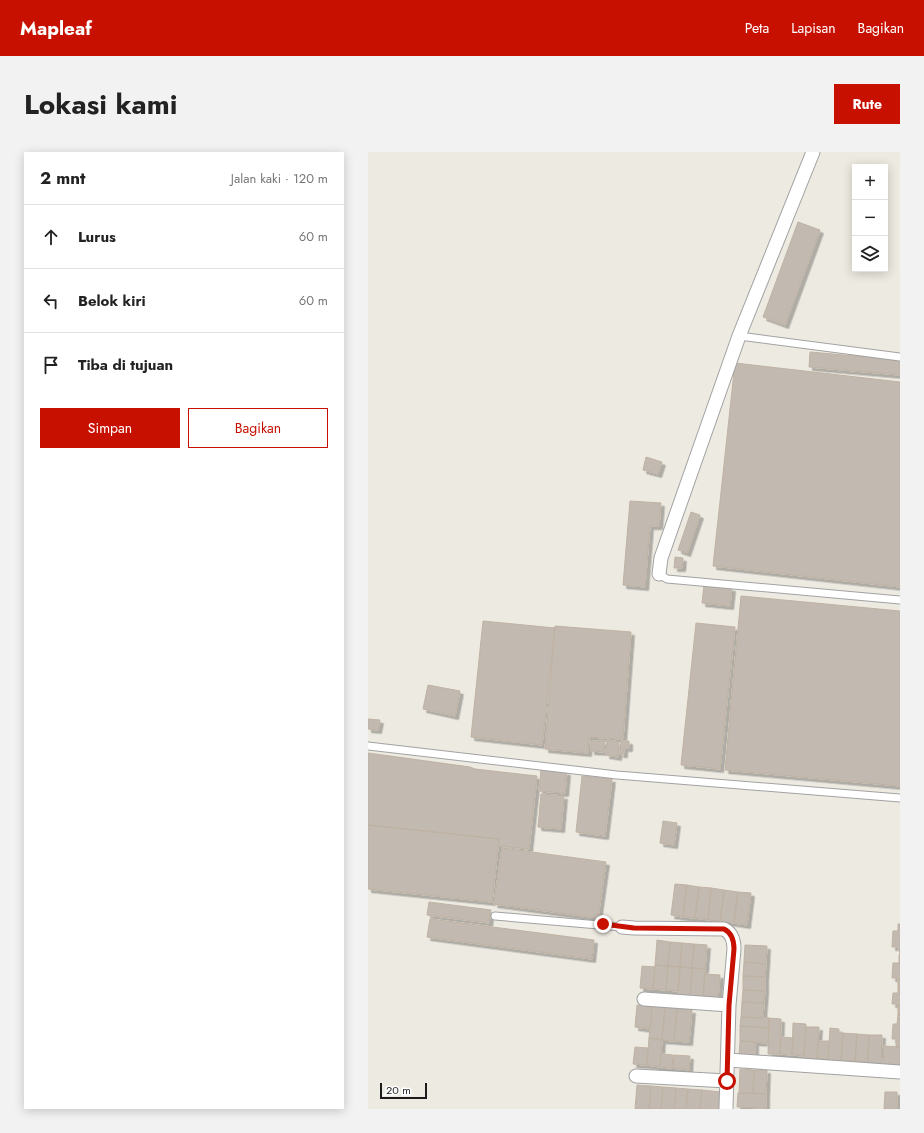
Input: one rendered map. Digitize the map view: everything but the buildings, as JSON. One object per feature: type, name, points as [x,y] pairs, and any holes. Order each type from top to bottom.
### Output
[{"type":"street","points":[[659,574],[661,558],[739,336],[813,152]]},
{"type":"street","points":[[622,926],[634,928],[724,929],[728,931],[734,941],[729,1005],[726,1108]]},
{"type":"street","points":[[644,999],[729,1005]]},
{"type":"street","points":[[728,1060],[900,1072]]},
{"type":"street","points":[[636,1076],[727,1081]]},
{"type":"lane","points":[[739,336],[900,357]]},
{"type":"lane","points":[[659,574],[667,579],[900,600]]},
{"type":"lane","points":[[368,746],[617,775],[900,798]]},
{"type":"lane","points":[[495,916],[622,926]]},
{"type":"route","points":[[603,924],[634,928],[724,929],[732,935],[734,949],[729,1005],[727,1081]]}]
